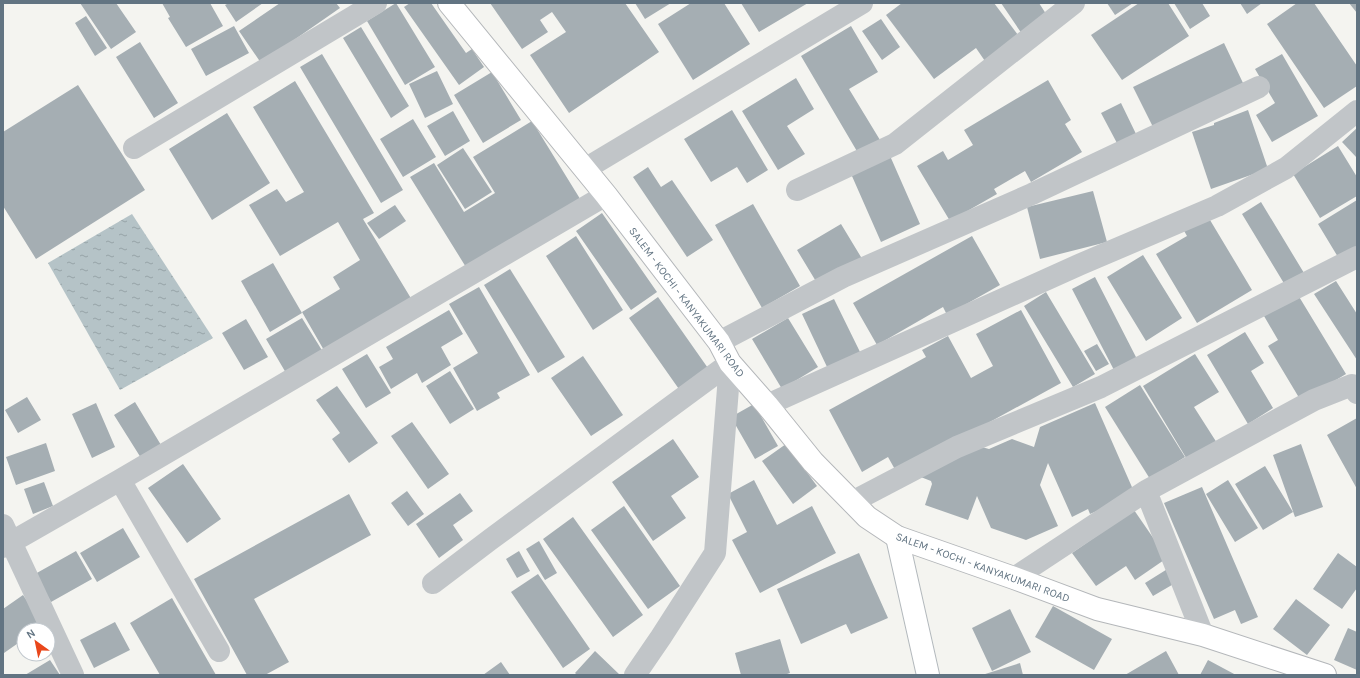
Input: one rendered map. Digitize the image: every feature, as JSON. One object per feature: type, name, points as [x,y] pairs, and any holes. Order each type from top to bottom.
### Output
[{"type":"main road","name":"SALEM - KOCHI - KANYAKUMARI ROAD","points":[[449,3],[606,195],[719,342],[730,363],[767,405],[813,462],[867,517],[897,537],[1097,609],[1203,635],[1325,675]]},
{"type":"main road","points":[[897,537],[928,675]]},
{"type":"street","points":[[134,148],[376,3]]},
{"type":"street","points":[[585,169],[862,3]]},
{"type":"street","points":[[797,190],[895,144],[1077,7]]},
{"type":"street","points":[[719,342],[843,277],[1032,194],[1259,87]]},
{"type":"street","points":[[767,405],[1081,264],[1218,206],[1286,168],[1357,111]]},
{"type":"street","points":[[73,675],[6,538],[120,480],[606,195]]},
{"type":"street","points":[[852,502],[957,447],[1101,387],[1357,257]]},
{"type":"street","points":[[433,583],[497,534],[730,363]]},
{"type":"street","points":[[635,675],[661,638],[715,553],[730,363]]},
{"type":"street","points":[[1014,578],[1146,491],[1314,400],[1352,385],[1357,393]]},
{"type":"street","points":[[120,480],[220,651]]},
{"type":"street","points":[[1146,491],[1203,635]]},
{"type":"water","points":[[132,214],[213,338],[120,390],[48,263]]},
{"type":"building","points":[[80,3],[116,3],[136,32],[111,49]]},
{"type":"building","points":[[162,3],[210,3],[223,26],[186,47],[168,18],[170,17]]},
{"type":"building","points":[[229,3],[263,3],[236,22],[225,5]]},
{"type":"building","points":[[280,3],[336,3],[340,8],[261,63],[239,31]]},
{"type":"building","points":[[396,3],[435,67],[405,85],[367,21]]},
{"type":"building","points":[[410,3],[431,3],[466,53],[472,49],[484,67],[459,85],[404,7]]},
{"type":"building","points":[[490,3],[625,3],[659,52],[569,113],[530,55],[566,32],[552,12],[540,20],[548,32],[522,49]]},
{"type":"building","points":[[635,3],[671,3],[645,19]]},
{"type":"building","points":[[691,3],[724,3],[750,44],[693,80],[658,24]]},
{"type":"building","points":[[741,3],[808,3],[759,32]]},
{"type":"building","points":[[902,3],[994,3],[1021,39],[987,64],[976,48],[934,79],[886,15]]},
{"type":"building","points":[[1001,3],[1039,3],[1048,17],[1022,34]]},
{"type":"building","points":[[1107,3],[1133,3],[1115,15]]},
{"type":"building","points":[[1139,3],[1168,3],[1189,36],[1122,80],[1091,35]]},
{"type":"building","points":[[1174,3],[1202,3],[1210,16],[1190,29]]},
{"type":"building","points":[[1240,3],[1262,3],[1247,14]]},
{"type":"building","points":[[1297,3],[1314,3],[1357,66],[1357,86],[1324,108],[1267,24]]},
{"type":"building","points":[[1349,3],[1357,3],[1357,13]]},
{"type":"building","points":[[86,16],[107,48],[95,56],[75,23]]},
{"type":"building","points":[[881,19],[900,47],[882,60],[862,31]]},
{"type":"building","points":[[234,26],[249,53],[206,76],[191,49]]},
{"type":"building","points":[[851,26],[878,72],[849,89],[880,140],[858,153],[801,56]]},
{"type":"building","points":[[361,27],[409,106],[391,118],[343,38]]},
{"type":"building","points":[[140,42],[178,103],[154,118],[116,57]]},
{"type":"building","points":[[1224,43],[1243,83],[1153,127],[1133,87]]},
{"type":"building","points":[[322,54],[403,190],[381,203],[300,67]]},
{"type":"building","points":[[1282,54],[1318,116],[1272,142],[1256,115],[1275,103],[1255,69]]},
{"type":"building","points":[[437,71],[453,104],[425,118],[409,84]]},
{"type":"building","points":[[492,72],[521,120],[483,143],[454,95]]},
{"type":"building","points":[[796,78],[814,109],[787,126],[805,154],[778,170],[742,111]]},
{"type":"building","points":[[1048,80],[1071,120],[1065,124],[1082,152],[1031,182],[1025,171],[994,189],[997,194],[950,221],[917,166],[943,151],[948,160],[973,145],[964,130]]},
{"type":"building","points":[[295,81],[374,213],[363,219],[412,300],[325,352],[302,312],[340,289],[333,277],[360,260],[338,222],[280,256],[249,205],[277,189],[286,202],[304,192],[253,107]]},
{"type":"building","points":[[78,85],[145,190],[36,259],[3,206],[3,132]]},
{"type":"building","points":[[1121,103],[1137,136],[1118,145],[1101,113]]},
{"type":"building","points":[[732,110],[768,170],[747,183],[737,167],[711,182],[684,139]]},
{"type":"building","points":[[1248,110],[1268,169],[1211,189],[1192,132],[1214,125],[1214,123]]},
{"type":"building","points":[[453,111],[470,141],[445,156],[427,126]]},
{"type":"building","points":[[227,113],[270,183],[212,220],[169,149]]},
{"type":"building","points":[[413,119],[436,157],[403,177],[380,139]]},
{"type":"building","points":[[532,121],[582,202],[469,272],[410,177],[434,163],[464,212],[495,193],[473,157]]},
{"type":"building","points":[[1357,128],[1357,158],[1342,142]]},
{"type":"building","points":[[1338,146],[1357,177],[1357,196],[1320,218],[1293,174]]},
{"type":"building","points":[[463,148],[492,192],[465,209],[437,165]]},
{"type":"building","points":[[887,149],[920,224],[881,242],[848,167]]},
{"type":"building","points":[[648,167],[661,187],[672,180],[713,240],[687,257],[633,177]]},
{"type":"building","points":[[1093,191],[1107,242],[1040,259],[1027,207]]},
{"type":"building","points":[[1357,200],[1357,253],[1341,262],[1318,224]]},
{"type":"building","points":[[1261,202],[1304,273],[1285,285],[1242,214]]},
{"type":"building","points":[[753,204],[800,286],[762,308],[715,225]]},
{"type":"building","points":[[395,205],[406,221],[379,239],[367,223]]},
{"type":"building","points":[[602,213],[657,292],[631,310],[576,231]]},
{"type":"building","points":[[1207,215],[1252,290],[1197,323],[1156,254],[1187,236],[1183,229]]},
{"type":"building","points":[[841,224],[864,262],[820,288],[797,250]]},
{"type":"building","points":[[576,236],[623,310],[593,330],[546,256]]},
{"type":"building","points":[[972,236],[1000,285],[947,315],[943,307],[877,345],[853,303]]},
{"type":"building","points":[[1143,255],[1182,318],[1146,341],[1107,277]]},
{"type":"building","points":[[273,263],[302,313],[270,332],[241,281]]},
{"type":"building","points":[[510,269],[565,357],[538,373],[484,285]]},
{"type":"building","points":[[1095,277],[1138,361],[1115,372],[1072,289]]},
{"type":"building","points":[[1336,281],[1357,314],[1357,360],[1314,294]]},
{"type":"building","points":[[479,287],[530,375],[497,393],[500,398],[477,411],[453,368],[478,353],[449,304]]},
{"type":"building","points":[[1046,292],[1095,374],[1073,387],[1024,306]]},
{"type":"building","points":[[1298,295],[1346,374],[1301,401],[1268,346],[1278,340],[1264,316]]},
{"type":"building","points":[[658,297],[710,371],[681,392],[629,318]]},
{"type":"building","points":[[834,299],[861,354],[828,369],[802,314]]},
{"type":"building","points":[[449,310],[463,334],[441,347],[451,365],[422,383],[417,373],[391,389],[379,367],[393,359],[386,347]]},
{"type":"building","points":[[1021,310],[1061,383],[897,473],[888,457],[862,472],[829,410],[926,357],[922,350],[948,336],[971,378],[993,366],[976,334]]},
{"type":"building","points":[[302,318],[323,352],[286,373],[266,339]]},
{"type":"building","points":[[788,318],[818,367],[782,389],[752,339]]},
{"type":"building","points":[[246,319],[268,357],[244,370],[222,333]]},
{"type":"building","points":[[1245,332],[1264,363],[1251,371],[1273,408],[1248,424],[1207,355]]},
{"type":"building","points":[[1097,344],[1109,364],[1096,371],[1084,351]]},
{"type":"building","points":[[367,354],[391,393],[366,408],[342,369]]},
{"type":"building","points":[[1195,354],[1219,392],[1194,407],[1217,443],[1188,461],[1143,386]]},
{"type":"building","points":[[583,356],[623,415],[591,436],[551,378]]},
{"type":"building","points":[[450,371],[474,409],[450,424],[426,386]]},
{"type":"building","points":[[1140,385],[1185,457],[1150,479],[1105,407]]},
{"type":"building","points":[[337,386],[378,443],[349,463],[332,439],[340,433],[316,400]]},
{"type":"building","points":[[27,397],[41,420],[18,433],[5,410]]},
{"type":"building","points":[[135,402],[161,445],[141,458],[114,415]]},
{"type":"building","points":[[96,403],[115,447],[92,458],[72,414]]},
{"type":"building","points":[[1095,403],[1135,494],[1090,514],[1088,509],[1072,517],[1048,463],[1040,485],[1058,526],[1026,540],[991,528],[977,496],[968,520],[925,505],[932,484],[931,481],[913,474],[978,446],[989,449],[1012,439],[1034,447],[1040,427]]},
{"type":"building","points":[[754,404],[778,446],[755,459],[731,417]]},
{"type":"building","points":[[1357,418],[1357,489],[1327,435]]},
{"type":"building","points":[[412,422],[449,474],[428,489],[391,436]]},
{"type":"building","points":[[673,439],[699,477],[671,496],[686,518],[653,541],[612,482]]},
{"type":"building","points":[[46,443],[55,471],[16,485],[6,457]]},
{"type":"building","points":[[786,444],[817,486],[793,504],[762,461]]},
{"type":"building","points":[[1301,444],[1323,507],[1295,517],[1273,455]]},
{"type":"building","points":[[183,464],[221,519],[187,543],[148,488]]},
{"type":"building","points":[[1265,466],[1293,512],[1263,530],[1235,484]]},
{"type":"building","points":[[754,480],[777,525],[812,506],[836,553],[760,593],[732,540],[747,532],[728,494]]},
{"type":"building","points":[[1228,480],[1258,528],[1235,542],[1206,494]]},
{"type":"building","points":[[44,482],[53,506],[33,514],[24,489]]},
{"type":"building","points":[[1202,487],[1258,617],[1241,624],[1235,610],[1214,619],[1164,503]]},
{"type":"building","points":[[407,491],[424,514],[408,526],[391,503]]},
{"type":"building","points":[[460,493],[473,511],[453,525],[463,540],[439,558],[416,524]]},
{"type":"building","points":[[349,494],[371,535],[254,599],[289,662],[265,675],[247,675],[194,579]]},
{"type":"building","points":[[624,506],[680,586],[648,609],[591,530]]},
{"type":"building","points":[[1134,510],[1167,558],[1135,580],[1126,566],[1096,586],[1072,553]]},
{"type":"building","points":[[573,517],[643,615],[613,637],[543,539]]},
{"type":"building","points":[[123,528],[140,557],[97,582],[80,553]]},
{"type":"building","points":[[539,541],[557,573],[545,580],[526,549]]},
{"type":"building","points":[[76,551],[92,579],[51,602],[35,574]]},
{"type":"building","points":[[519,551],[530,571],[517,578],[506,559]]},
{"type":"building","points":[[859,553],[888,618],[851,634],[846,624],[801,644],[777,589]]},
{"type":"building","points":[[1338,553],[1357,567],[1357,588],[1342,609],[1313,589]]},
{"type":"building","points":[[1169,568],[1177,582],[1153,596],[1145,583]]},
{"type":"building","points":[[538,574],[590,649],[563,668],[511,592]]},
{"type":"building","points":[[23,595],[42,622],[16,622],[16,645],[4,653],[3,651],[3,609]]},
{"type":"building","points":[[172,598],[216,675],[160,675],[130,623]]},
{"type":"building","points":[[1296,599],[1330,625],[1307,655],[1273,629]]},
{"type":"building","points":[[1053,606],[1112,639],[1094,670],[1035,637]]},
{"type":"building","points":[[1010,609],[1031,652],[992,671],[972,628]]},
{"type":"building","points":[[115,622],[130,650],[94,668],[80,640]]},
{"type":"building","points":[[1348,628],[1357,632],[1357,670],[1334,660]]},
{"type":"building","points":[[780,639],[790,673],[784,675],[741,675],[735,653]]},
{"type":"building","points":[[595,651],[620,675],[577,675],[575,673]]},
{"type":"building","points":[[1166,651],[1179,675],[1125,675]]},
{"type":"building","points":[[1208,660],[1236,675],[1200,675]]},
{"type":"building","points":[[47,662],[51,662],[60,675],[25,675]]},
{"type":"building","points":[[501,662],[510,675],[483,675]]},
{"type":"building","points":[[1020,663],[1023,675],[982,675]]}]
